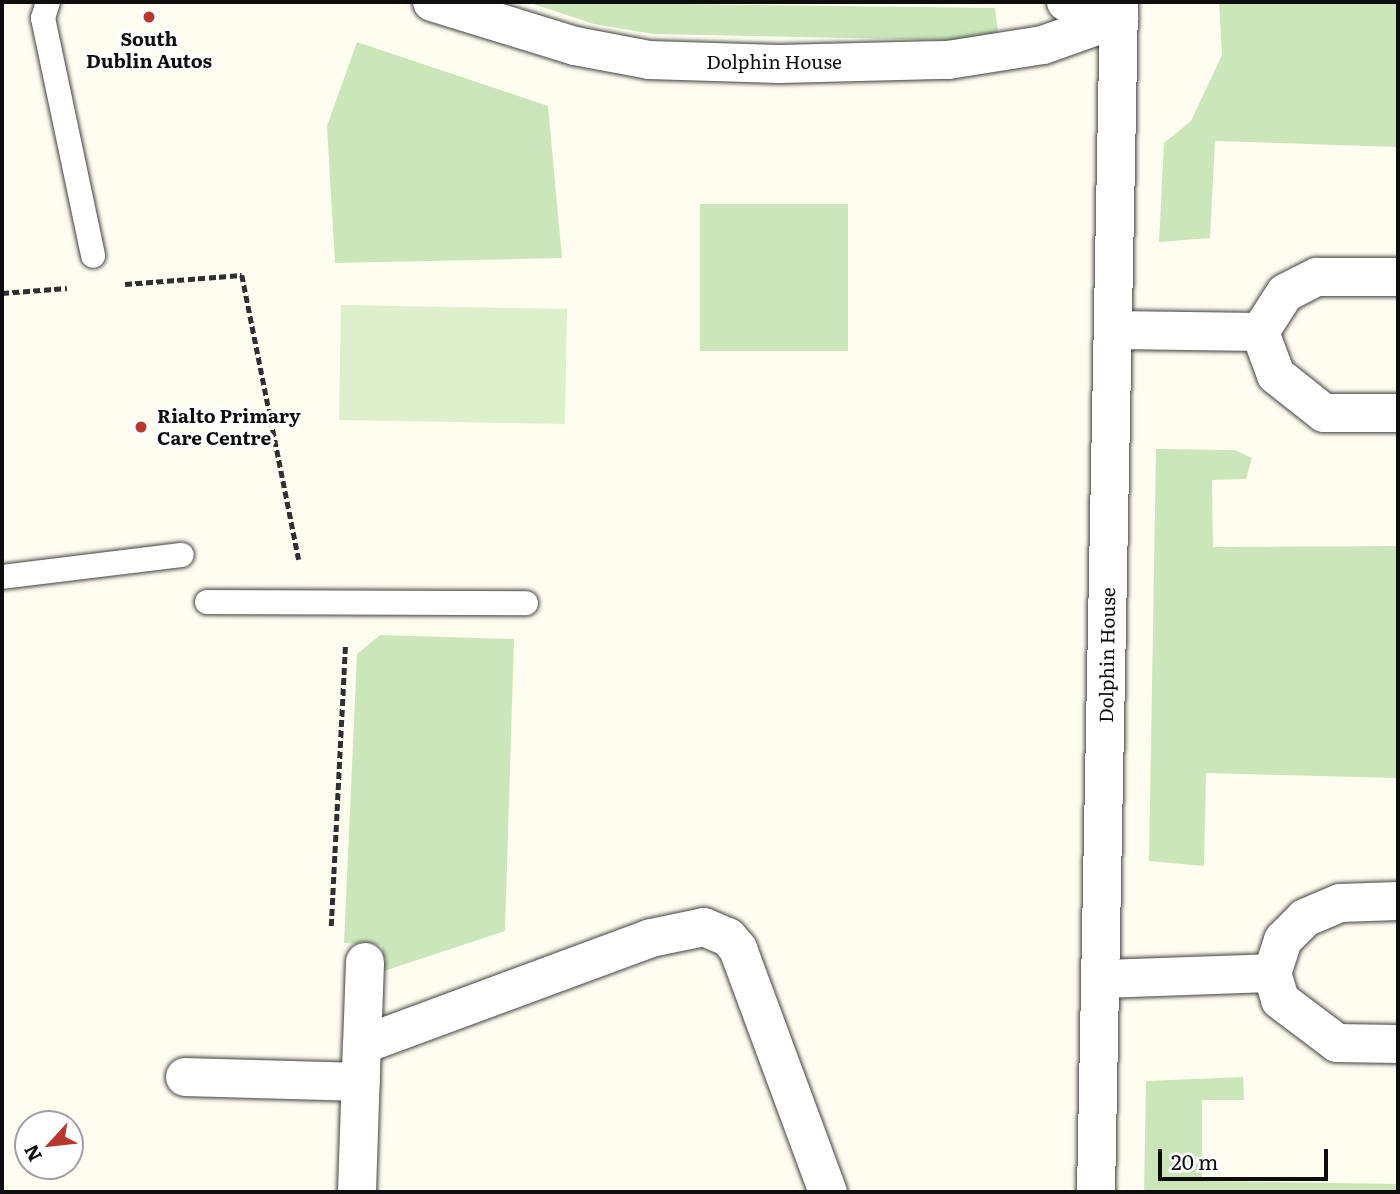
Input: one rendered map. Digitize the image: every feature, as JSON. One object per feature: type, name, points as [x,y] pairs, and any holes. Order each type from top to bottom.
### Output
[{"type":"street","name":"Dolphin House","points":[[432,2],[575,46],[649,60],[779,64],[948,60],[1043,45],[1119,10],[1096,1192]]},
{"type":"street","points":[[1066,2],[1119,10]]},
{"type":"street","points":[[1260,332],[1285,293],[1317,277],[1398,277]]},
{"type":"street","points":[[1114,330],[1260,332]]},
{"type":"street","points":[[1260,332],[1276,375],[1324,413],[1398,413]]},
{"type":"street","points":[[1398,901],[1340,902],[1305,918],[1283,940],[1272,973],[1280,1000],[1297,1017],[1337,1044],[1398,1044]]},
{"type":"street","points":[[362,1045],[651,938],[704,927],[728,937],[738,948],[828,1192]]},
{"type":"street","points":[[358,1192],[365,962]]},
{"type":"street","points":[[1101,979],[1272,973]]},
{"type":"street","points":[[185,1077],[361,1082]]},
{"type":"lane","points":[[48,2],[43,18],[93,256]]},
{"type":"lane","points":[[2,577],[182,555]]},
{"type":"lane","points":[[206,602],[526,603]]},
{"type":"path","points":[[122,284],[242,275],[299,561],[286,563]]},
{"type":"path","points":[[2,293],[82,287]]},
{"type":"path","points":[[331,931],[347,602]]},
{"type":"green space","points":[[527,2],[995,8],[999,41],[653,34],[594,24]]},
{"type":"green space","points":[[1219,2],[1398,2],[1398,147],[1215,141],[1210,238],[1159,242],[1164,143],[1191,121],[1222,55]]},
{"type":"green space","points":[[357,42],[548,106],[562,258],[335,263],[327,126]]},
{"type":"green space","points":[[700,204],[848,204],[848,351],[700,351]]},
{"type":"green space","points":[[341,305],[567,309],[565,424],[339,420]]},
{"type":"green space","points":[[1156,449],[1235,450],[1252,458],[1246,479],[1212,480],[1213,547],[1398,546],[1398,778],[1206,773],[1204,866],[1149,861]]},
{"type":"green space","points":[[380,635],[514,639],[505,931],[384,971],[382,945],[344,943],[357,654]]},
{"type":"green space","points":[[1243,1077],[1244,1100],[1202,1100],[1202,1181],[1398,1184],[1398,1192],[1144,1192],[1146,1081]]},
{"type":"place","name":"South Dublin Autos","points":[[149,17]]},
{"type":"place","name":"Rialto Primary Care Centre","points":[[141,427]]}]
